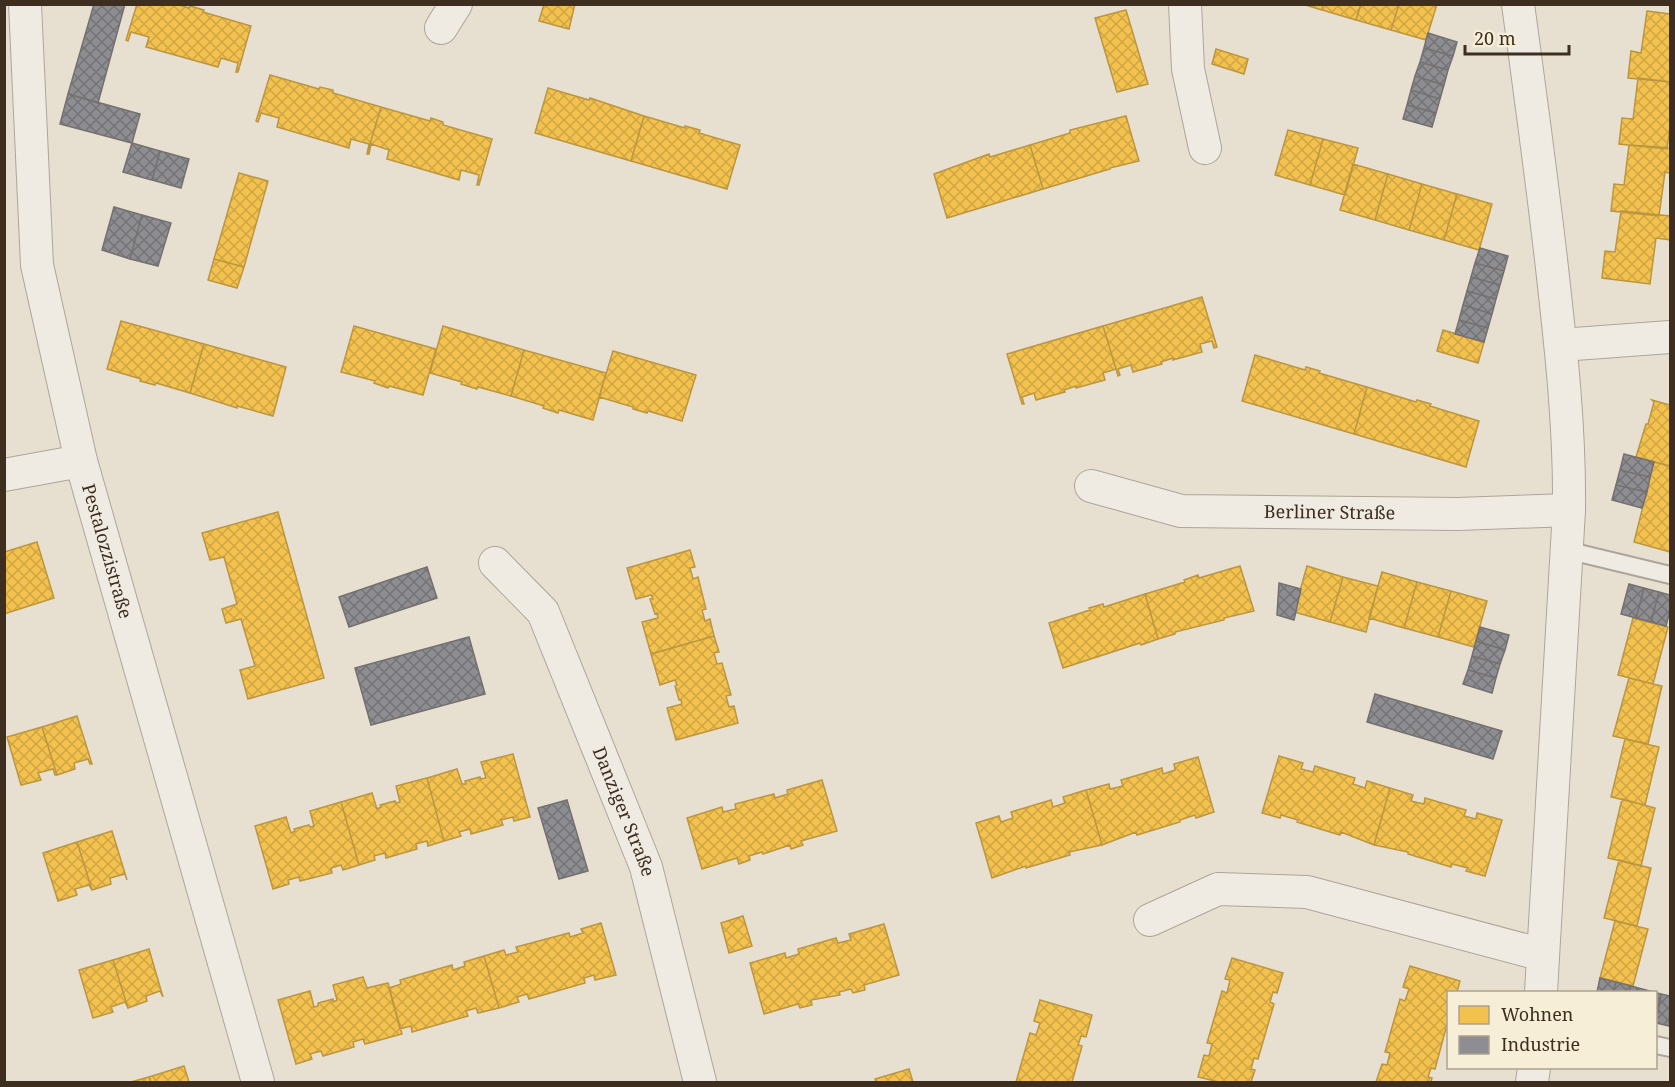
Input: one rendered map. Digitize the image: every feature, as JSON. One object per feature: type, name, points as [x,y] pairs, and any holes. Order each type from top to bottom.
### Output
[{"type":"street","points":[[1185,4],[1188,69],[1205,148]]},
{"type":"street","points":[[1518,4],[1541,171],[1561,345],[1569,457],[1569,510],[1541,991]]},
{"type":"street","name":"Pestalozzistraße","points":[[18,7],[37,265],[81,461],[258,1083]]},
{"type":"street","points":[[1561,345],[1671,337]]},
{"type":"street","points":[[4,475],[81,461]]},
{"type":"street","name":"Berliner Straße","points":[[1091,486],[1182,510],[1458,514],[1569,510]]},
{"type":"street","name":"Danziger Straße","points":[[495,563],[543,612],[646,867],[700,1083]]},
{"type":"street","points":[[1150,920],[1218,889],[1307,892],[1543,955]]},
{"type":"lane","points":[[1566,550],[1671,575]]},
{"type":"building: Wohnen","points":[[137,4],[176,4],[189,8],[190,6],[251,26],[238,72],[236,72],[238,63],[221,58],[218,67],[146,47],[149,37],[131,32],[128,41],[126,40]]},
{"type":"building: Wohnen","points":[[544,4],[575,4],[569,29],[539,21]]},
{"type":"building: Wohnen","points":[[1302,4],[1323,4],[1322,10]]},
{"type":"building: Wohnen","points":[[1323,4],[1361,4],[1356,20],[1322,10]]},
{"type":"building: Wohnen","points":[[1361,4],[1399,4],[1391,30],[1356,20]]},
{"type":"building: Wohnen","points":[[1399,4],[1437,4],[1426,40],[1391,30]]},
{"type":"building: Wohnen","points":[[1126,10],[1148,84],[1117,92],[1095,18]]},
{"type":"building: Wohnen","points":[[1647,11],[1670,14],[1670,82],[1628,78],[1631,51],[1641,53]]},
{"type":"building: Wohnen","points":[[1216,49],[1248,59],[1244,74],[1212,64]]},
{"type":"building: Wohnen","points":[[270,75],[319,89],[320,87],[333,90],[333,93],[381,107],[367,154],[369,144],[351,139],[349,148],[277,127],[279,118],[261,113],[258,122],[256,121]]},
{"type":"building: Wohnen","points":[[1638,78],[1670,82],[1670,127],[1667,149],[1619,144],[1622,118],[1633,119]]},
{"type":"building: Wohnen","points":[[548,88],[589,100],[590,98],[644,116],[631,161],[535,133]]},
{"type":"building: Wohnen","points":[[381,107],[430,121],[431,118],[443,122],[443,125],[492,139],[479,185],[477,185],[479,175],[461,170],[459,180],[387,159],[389,150],[371,144],[369,154],[367,154]]},
{"type":"building: Wohnen","points":[[644,116],[700,130],[699,133],[740,145],[727,189],[631,161]]},
{"type":"building: Wohnen","points":[[1126,116],[1139,161],[1043,189],[1030,145],[1070,133],[1070,130]]},
{"type":"building: Wohnen","points":[[1288,130],[1323,139],[1310,185],[1275,175]]},
{"type":"building: Wohnen","points":[[1323,139],[1358,148],[1345,195],[1310,185]]},
{"type":"building: Wohnen","points":[[1030,145],[1043,189],[947,218],[934,174],[989,154],[990,157]]},
{"type":"building: Wohnen","points":[[1629,145],[1670,148],[1670,173],[1665,172],[1659,216],[1611,211],[1614,184],[1624,185]]},
{"type":"building: Wohnen","points":[[1353,164],[1388,174],[1375,220],[1340,210]]},
{"type":"building: Wohnen","points":[[239,173],[268,181],[244,267],[214,259]]},
{"type":"building: Wohnen","points":[[1388,174],[1422,184],[1409,230],[1375,220]]},
{"type":"building: Wohnen","points":[[1422,184],[1457,194],[1444,240],[1409,230]]},
{"type":"building: Wohnen","points":[[1457,194],[1492,204],[1479,250],[1444,240]]},
{"type":"building: Wohnen","points":[[1621,211],[1670,216],[1670,240],[1656,238],[1650,284],[1602,278],[1605,251],[1615,252]]},
{"type":"building: Wohnen","points":[[214,259],[244,267],[237,288],[208,280]]},
{"type":"building: Wohnen","points":[[1202,297],[1217,347],[1214,348],[1212,341],[1200,344],[1202,352],[1173,360],[1173,358],[1161,362],[1162,364],[1133,372],[1131,365],[1118,369],[1120,375],[1118,376],[1103,326]]},
{"type":"building: Wohnen","points":[[121,321],[204,344],[190,393],[140,381],[141,379],[107,369]]},
{"type":"building: Wohnen","points":[[354,326],[436,349],[423,395],[389,386],[388,388],[374,383],[375,381],[341,372]]},
{"type":"building: Wohnen","points":[[443,326],[524,350],[511,396],[478,387],[477,389],[430,373]]},
{"type":"building: Wohnen","points":[[1103,326],[1116,369],[1103,373],[1105,380],[1076,388],[1076,386],[1064,390],[1065,392],[1036,400],[1034,393],[1022,397],[1024,404],[1022,404],[1007,354]]},
{"type":"building: Wohnen","points":[[1443,330],[1484,342],[1478,363],[1437,351]]},
{"type":"building: Wohnen","points":[[204,344],[286,367],[273,416],[237,406],[237,408],[190,393]]},
{"type":"building: Wohnen","points":[[524,350],[606,373],[593,420],[559,410],[558,413],[543,408],[544,406],[511,396]]},
{"type":"building: Wohnen","points":[[613,351],[696,375],[682,421],[633,409],[633,407],[599,397]]},
{"type":"building: Wohnen","points":[[1255,355],[1305,370],[1306,367],[1320,371],[1319,373],[1367,387],[1354,434],[1242,401]]},
{"type":"building: Wohnen","points":[[1367,387],[1416,402],[1417,400],[1431,404],[1430,406],[1479,421],[1466,467],[1354,434]]},
{"type":"building: Wohnen","points":[[1652,400],[1670,405],[1670,466],[1636,457],[1646,424],[1648,424],[1654,402]]},
{"type":"building: Wohnen","points":[[1654,462],[1670,466],[1670,552],[1634,542]]},
{"type":"building: Wohnen","points":[[278,512],[324,678],[248,699],[240,670],[255,666],[241,619],[226,623],[222,609],[237,604],[224,557],[210,560],[202,533]]},
{"type":"building: Wohnen","points":[[37,542],[54,598],[4,614],[4,552]]},
{"type":"building: Wohnen","points":[[690,550],[695,567],[690,568],[693,579],[698,577],[706,609],[702,610],[705,621],[710,619],[714,636],[651,654],[642,622],[658,618],[657,613],[655,614],[650,599],[653,599],[651,595],[636,599],[627,568]]},
{"type":"building: Wohnen","points":[[1240,566],[1254,611],[1175,632],[1175,634],[1158,639],[1145,594],[1185,582],[1184,580],[1198,575],[1199,578]]},
{"type":"building: Wohnen","points":[[1307,566],[1343,577],[1330,622],[1294,612]]},
{"type":"building: Wohnen","points":[[1382,572],[1417,582],[1404,628],[1369,618]]},
{"type":"building: Wohnen","points":[[1343,577],[1378,586],[1366,632],[1330,622]]},
{"type":"building: Wohnen","points":[[1417,582],[1451,591],[1438,637],[1404,628]]},
{"type":"building: Wohnen","points":[[1451,591],[1487,601],[1474,647],[1438,637]]},
{"type":"building: Wohnen","points":[[1145,594],[1158,639],[1063,668],[1049,623],[1090,610],[1089,608],[1103,604],[1104,607]]},
{"type":"building: Wohnen","points":[[1633,618],[1668,627],[1653,684],[1618,675]]},
{"type":"building: Wohnen","points":[[714,636],[719,652],[714,653],[717,664],[722,663],[731,695],[726,696],[729,707],[734,706],[738,723],[676,740],[667,708],[682,704],[675,686],[677,685],[675,680],[660,685],[651,654]]},
{"type":"building: Wohnen","points":[[1629,678],[1662,686],[1648,744],[1613,736]]},
{"type":"building: Wohnen","points":[[77,716],[92,764],[88,759],[74,763],[75,769],[57,775],[42,727]]},
{"type":"building: Wohnen","points":[[42,727],[57,775],[53,769],[38,773],[41,780],[21,785],[7,737]]},
{"type":"building: Wohnen","points":[[1625,739],[1659,747],[1645,805],[1611,797]]},
{"type":"building: Wohnen","points":[[513,754],[530,817],[514,821],[513,817],[501,820],[503,825],[471,834],[470,829],[459,832],[461,836],[444,841],[427,778],[457,769],[462,784],[466,784],[465,781],[480,777],[481,779],[486,778],[481,762]]},
{"type":"building: Wohnen","points":[[1279,756],[1303,763],[1301,769],[1313,772],[1315,766],[1355,778],[1353,784],[1365,788],[1367,781],[1390,788],[1374,845],[1341,832],[1340,835],[1281,815],[1280,818],[1262,813]]},
{"type":"building: Wohnen","points":[[1198,757],[1214,812],[1196,818],[1195,815],[1137,835],[1136,832],[1102,845],[1086,790],[1109,784],[1110,789],[1123,786],[1121,780],[1162,768],[1163,774],[1175,770],[1174,764]]},
{"type":"building: Wohnen","points":[[427,778],[444,841],[428,846],[427,841],[416,844],[417,849],[386,858],[385,853],[374,856],[375,860],[359,865],[341,802],[372,793],[377,809],[381,807],[380,805],[400,802],[396,786]]},
{"type":"building: Wohnen","points":[[822,780],[837,831],[801,841],[803,845],[791,849],[790,845],[749,856],[750,860],[739,864],[737,858],[702,869],[687,818],[722,807],[723,812],[736,809],[735,804],[774,794],[775,798],[788,794],[787,790]]},
{"type":"building: Wohnen","points":[[1390,788],[1413,795],[1411,801],[1424,804],[1425,798],[1466,810],[1464,816],[1476,819],[1477,813],[1502,820],[1485,876],[1466,871],[1468,868],[1452,864],[1451,867],[1408,854],[1408,852],[1374,845]]},
{"type":"building: Wohnen","points":[[1086,790],[1102,845],[1069,852],[1070,855],[1026,868],[1026,866],[992,878],[976,823],[999,816],[1001,822],[1013,818],[1011,812],[1051,800],[1053,807],[1065,803],[1063,797]]},
{"type":"building: Wohnen","points":[[1622,799],[1655,808],[1641,866],[1608,858]]},
{"type":"building: Wohnen","points":[[341,802],[359,865],[343,870],[341,865],[331,868],[332,873],[300,881],[299,877],[288,880],[289,884],[273,889],[255,826],[286,817],[291,833],[295,831],[294,829],[314,826],[310,811]]},
{"type":"building: Wohnen","points":[[112,831],[127,880],[125,874],[110,878],[111,884],[92,890],[77,842]]},
{"type":"building: Wohnen","points":[[77,842],[92,890],[89,885],[75,889],[77,895],[58,901],[43,853]]},
{"type":"building: Wohnen","points":[[1619,860],[1651,868],[1637,926],[1604,918]]},
{"type":"building: Wohnen","points":[[743,916],[752,946],[729,953],[721,923]]},
{"type":"building: Wohnen","points":[[1615,921],[1648,929],[1633,986],[1600,978]]},
{"type":"building: Wohnen","points":[[601,923],[616,975],[595,980],[594,975],[584,978],[585,983],[529,999],[527,994],[517,997],[519,1002],[499,1008],[484,956],[504,950],[506,955],[518,952],[516,947],[569,933],[570,937],[583,933],[581,929]]},
{"type":"building: Wohnen","points":[[884,924],[899,975],[864,985],[865,990],[853,993],[851,989],[839,992],[840,995],[811,1000],[812,1005],[800,1008],[798,1004],[764,1014],[750,963],[785,953],[786,958],[799,954],[798,949],[836,938],[838,943],[851,940],[849,934]]},
{"type":"building: Wohnen","points":[[149,949],[163,997],[160,991],[146,996],[147,1001],[128,1008],[113,960]]},
{"type":"building: Wohnen","points":[[484,956],[499,1008],[478,1013],[476,1008],[466,1011],[468,1016],[412,1032],[411,1026],[400,1029],[389,988],[401,984],[400,980],[452,965],[453,970],[465,966],[464,962]]},
{"type":"building: Wohnen","points":[[1232,958],[1283,973],[1277,993],[1273,992],[1270,1002],[1274,1004],[1258,1059],[1254,1058],[1251,1069],[1255,1070],[1251,1082],[1219,1082],[1198,1077],[1204,1055],[1209,1056],[1212,1044],[1207,1043],[1222,991],[1227,993],[1230,980],[1225,979]]},
{"type":"building: Wohnen","points":[[113,960],[128,1008],[125,1002],[111,1007],[113,1012],[93,1018],[79,970]]},
{"type":"building: Wohnen","points":[[1410,966],[1460,981],[1457,991],[1447,991],[1447,1025],[1435,1069],[1431,1068],[1428,1077],[1432,1078],[1431,1082],[1376,1082],[1382,1064],[1387,1065],[1390,1053],[1385,1052],[1400,999],[1405,1001],[1409,989],[1403,987]]},
{"type":"building: Wohnen","points":[[363,977],[367,988],[388,983],[402,1034],[365,1044],[363,1039],[353,1042],[354,1047],[323,1056],[321,1051],[310,1054],[312,1059],[296,1064],[278,1000],[310,991],[314,1007],[318,1006],[318,1003],[333,999],[333,1002],[337,1000],[333,985]]},
{"type":"building: Wohnen","points":[[1040,1000],[1092,1015],[1086,1037],[1081,1036],[1078,1045],[1082,1046],[1072,1082],[1016,1082],[1030,1033],[1036,1035],[1040,1023],[1034,1021]]},
{"type":"building: Wohnen","points":[[184,1066],[189,1082],[151,1082],[149,1077]]},
{"type":"building: Wohnen","points":[[909,1069],[913,1082],[876,1082],[875,1079]]},
{"type":"building: Wohnen","points":[[149,1077],[151,1082],[131,1082]]},
{"type":"building: Industrie","points":[[94,4],[125,4],[98,103],[68,94]]},
{"type":"building: Industrie","points":[[1428,33],[1457,42],[1453,56],[1424,48]]},
{"type":"building: Industrie","points":[[1424,48],[1453,56],[1448,70],[1420,62]]},
{"type":"building: Industrie","points":[[1420,62],[1448,70],[1444,85],[1415,76]]},
{"type":"building: Industrie","points":[[1415,76],[1444,85],[1440,99],[1411,90]]},
{"type":"building: Industrie","points":[[1411,90],[1440,99],[1436,113],[1407,105]]},
{"type":"building: Industrie","points":[[68,94],[140,114],[132,143],[60,124]]},
{"type":"building: Industrie","points":[[1407,105],[1436,113],[1432,127],[1403,119]]},
{"type":"building: Industrie","points":[[132,143],[160,151],[152,180],[123,172]]},
{"type":"building: Industrie","points":[[160,151],[189,159],[181,188],[152,180]]},
{"type":"building: Industrie","points":[[114,207],[142,215],[130,259],[102,250]]},
{"type":"building: Industrie","points":[[142,215],[171,223],[158,266],[130,259]]},
{"type":"building: Industrie","points":[[1480,248],[1508,256],[1504,271],[1475,263]]},
{"type":"building: Industrie","points":[[1475,263],[1504,271],[1500,285],[1471,277]]},
{"type":"building: Industrie","points":[[1471,277],[1500,285],[1496,299],[1467,291]]},
{"type":"building: Industrie","points":[[1467,291],[1496,299],[1492,314],[1463,305]]},
{"type":"building: Industrie","points":[[1463,305],[1492,314],[1488,328],[1459,320]]},
{"type":"building: Industrie","points":[[1459,320],[1488,328],[1484,342],[1455,334]]},
{"type":"building: Industrie","points":[[1624,454],[1654,462],[1650,477],[1620,470]]},
{"type":"building: Industrie","points":[[1620,470],[1650,477],[1647,492],[1616,485]]},
{"type":"building: Industrie","points":[[1616,485],[1647,492],[1642,508],[1612,500]]},
{"type":"building: Industrie","points":[[427,567],[437,598],[349,627],[339,597]]},
{"type":"building: Industrie","points":[[1279,583],[1301,589],[1294,620],[1277,615]]},
{"type":"building: Industrie","points":[[1629,584],[1644,588],[1636,618],[1621,614]]},
{"type":"building: Industrie","points":[[1644,588],[1659,592],[1651,622],[1636,618]]},
{"type":"building: Industrie","points":[[1659,592],[1670,595],[1670,611],[1666,626],[1651,622]]},
{"type":"building: Industrie","points":[[1480,627],[1509,635],[1505,650],[1476,641]]},
{"type":"building: Industrie","points":[[469,637],[485,694],[371,725],[355,668]]},
{"type":"building: Industrie","points":[[1476,641],[1505,650],[1500,664],[1472,656]]},
{"type":"building: Industrie","points":[[1472,656],[1500,664],[1496,678],[1468,670]]},
{"type":"building: Industrie","points":[[1468,670],[1496,678],[1492,693],[1463,684]]},
{"type":"building: Industrie","points":[[1375,694],[1502,731],[1493,759],[1367,722]]},
{"type":"building: Industrie","points":[[567,800],[588,871],[559,879],[538,808]]},
{"type":"building: Industrie","points":[[1600,978],[1616,982],[1613,991],[1597,991]]},
{"type":"building: Industrie","points":[[1616,982],[1631,986],[1629,991],[1613,991]]},
{"type":"building: Industrie","points":[[1631,986],[1646,990],[1646,991],[1629,991]]},
{"type":"building: Industrie","points":[[1657,993],[1661,994],[1657,1012]]},
{"type":"building: Industrie","points":[[1661,994],[1670,996],[1669,1026],[1657,1023]]}]
